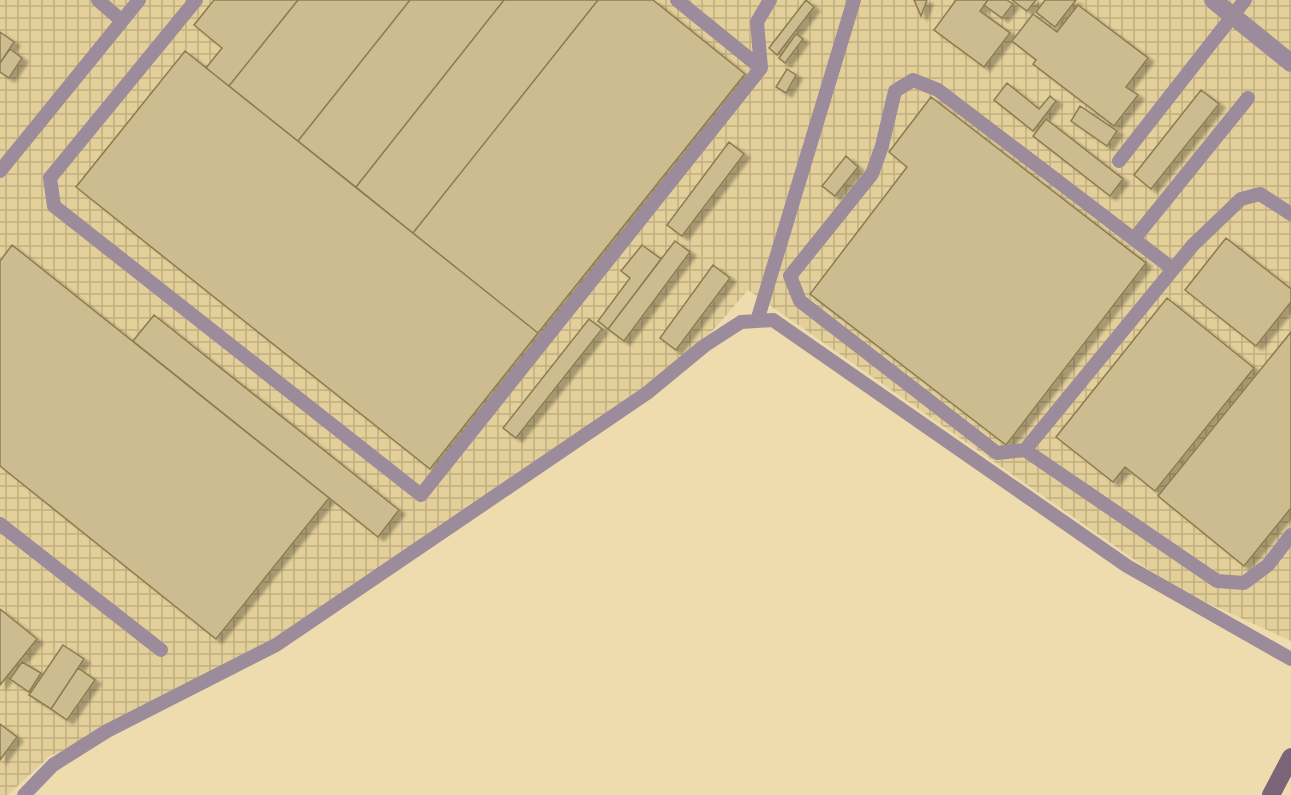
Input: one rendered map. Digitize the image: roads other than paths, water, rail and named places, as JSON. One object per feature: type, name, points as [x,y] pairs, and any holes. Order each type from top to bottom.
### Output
[{"type":"street","points":[[1213,0],[1291,63]]},
{"type":"street","points":[[1271,795],[1291,757]]},
{"type":"lane","points":[[98,0],[122,21]]},
{"type":"lane","points":[[0,171],[139,0]]},
{"type":"lane","points":[[196,0],[50,178],[54,206],[421,495],[761,68],[757,22],[770,0]]},
{"type":"lane","points":[[676,0],[761,68]]},
{"type":"lane","points":[[757,321],[854,0]]},
{"type":"lane","points":[[1119,161],[1245,0]]},
{"type":"lane","points":[[1173,269],[938,90],[913,80],[894,91],[882,146],[872,174],[790,276],[800,301],[997,453],[1025,450],[1217,581],[1245,584],[1268,565],[1291,535]]},
{"type":"lane","points":[[1134,239],[1248,98]]},
{"type":"lane","points":[[1025,450],[1192,245],[1241,199],[1260,194],[1291,214]]},
{"type":"lane","points":[[24,795],[52,765],[107,730],[276,645],[646,393],[704,346],[741,322],[773,320],[1127,566],[1291,659]]},
{"type":"lane","points":[[0,524],[160,650]]}]
